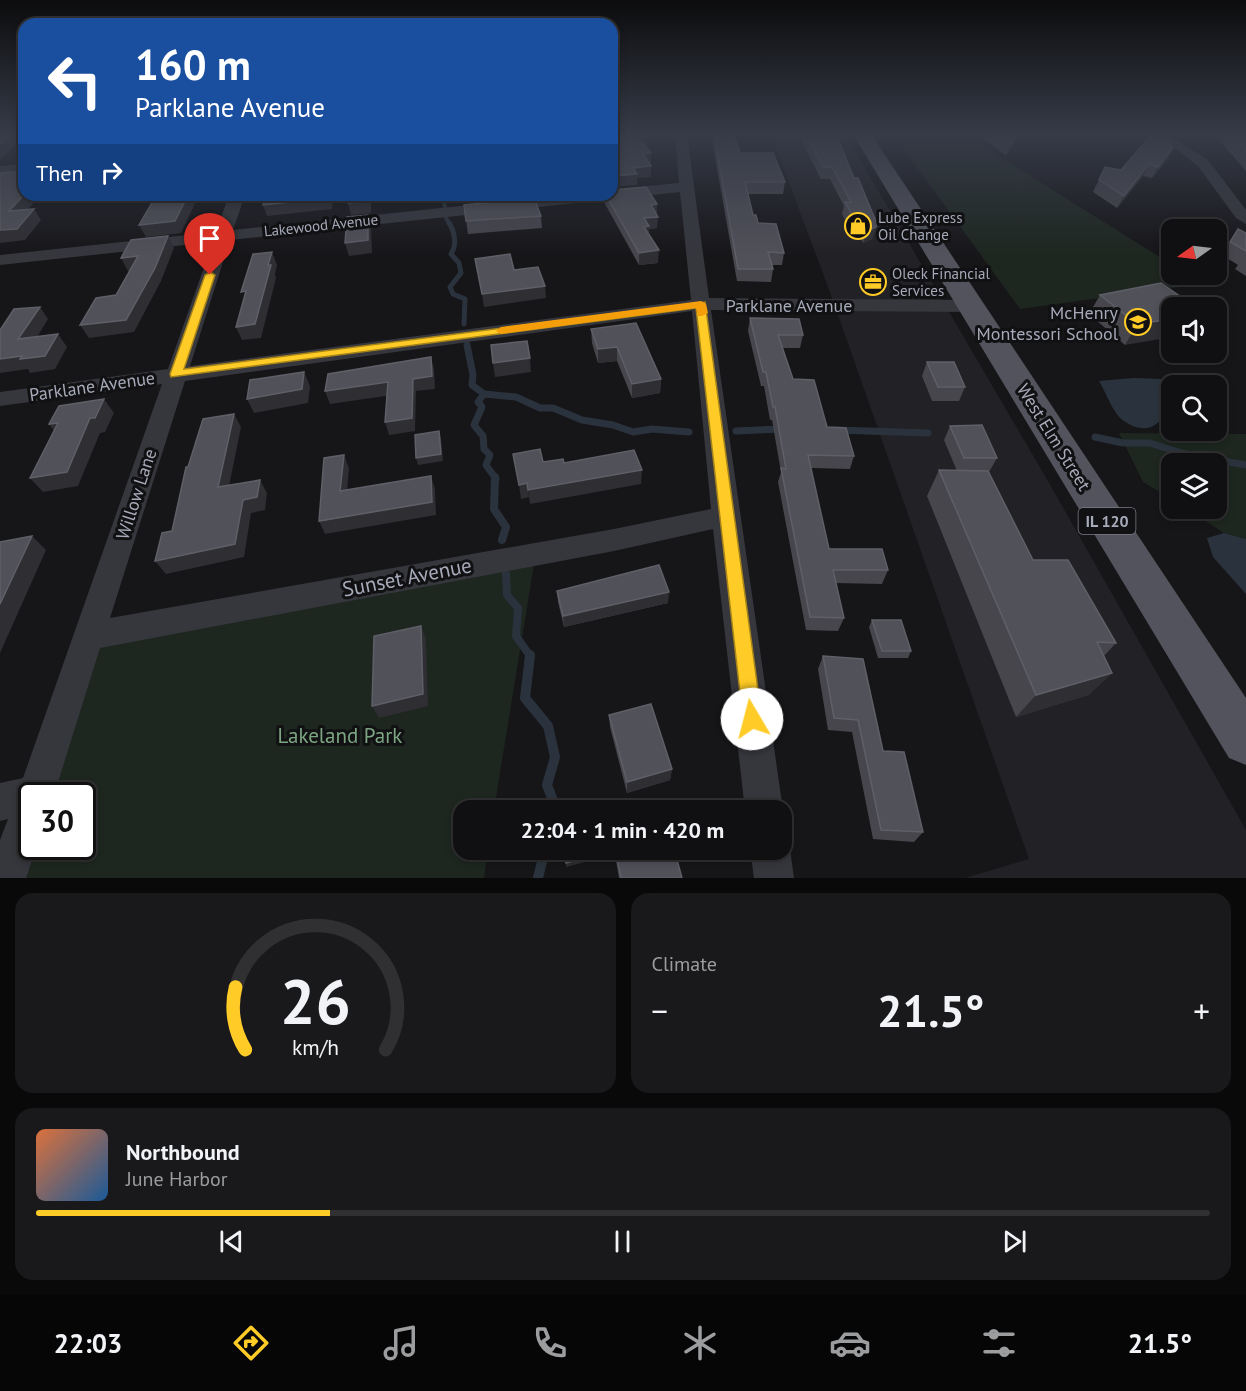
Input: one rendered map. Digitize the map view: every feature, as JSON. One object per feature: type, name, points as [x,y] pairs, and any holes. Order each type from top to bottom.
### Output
[{"type":"main road","name":"West Elm Street","points":[[888,175],[1246,741]]},
{"type":"street","points":[[685,175],[725,516],[763,800]]},
{"type":"street","points":[[1214,175],[1235,209],[1246,219]]},
{"type":"street","points":[[618,194],[686,187]]},
{"type":"street","name":"Willow Lane","points":[[39,782],[235,201]]},
{"type":"street","name":"Lakewood Avenue","points":[[0,260],[549,201]]},
{"type":"street","name":"Parklane Avenue","points":[[0,399],[701,304],[972,306]]},
{"type":"street","name":"Sunset Avenue","points":[[89,636],[614,540],[725,516]]},
{"type":"street","points":[[0,802],[18,799]]},
{"type":"street","name":"Willow Lane","points":[[6,878],[18,843]]},
{"type":"street","points":[[772,860],[774,878]]},
{"type":"shaded area","points":[[786,175],[869,175],[1048,481],[1246,830],[1246,878],[965,878],[1029,859],[831,295]]},
{"type":"shaded area","points":[[1133,378],[1161,379],[1161,420],[1153,426],[1144,428],[1135,427],[1124,421],[1113,408],[1099,381]]},
{"type":"shaded area","points":[[1224,533],[1246,539],[1246,594],[1213,557],[1207,538]]},
{"type":"green space","points":[[923,175],[1029,175],[1161,258],[1161,285],[1196,285],[1020,309]]},
{"type":"green space","points":[[1119,433],[1161,433],[1161,441],[1227,441],[1227,434],[1246,434],[1246,539],[1224,533],[1202,519],[1227,519],[1227,453],[1161,453],[1161,493],[1143,482]]},
{"type":"green space","name":"Lakeland Park","points":[[536,552],[496,800],[453,800],[453,860],[486,860],[484,878],[6,878],[21,860],[96,860],[96,782],[39,782],[89,636]]},
{"type":"building","points":[[0,175],[18,175],[18,201],[9,211],[34,209],[17,229],[0,230]]},
{"type":"building","points":[[721,175],[782,175],[785,182],[745,182],[753,215],[756,215],[758,223],[776,224],[784,253],[768,252],[773,269],[738,269]]},
{"type":"building","points":[[836,175],[853,175],[854,178],[858,178],[877,224],[876,227],[867,231],[863,224],[857,224],[845,202],[851,202]]},
{"type":"building","points":[[1101,175],[1140,175],[1124,196],[1099,180]]},
{"type":"building","points":[[646,187],[657,204],[651,205],[658,217],[644,218],[649,226],[644,227],[659,250],[639,253],[609,201],[618,201],[618,189]]},
{"type":"building","points":[[153,201],[185,201],[175,221],[139,225]]},
{"type":"building","points":[[264,201],[300,201],[263,205]]},
{"type":"building","points":[[535,201],[541,216],[466,221],[464,205]]},
{"type":"building","points":[[368,215],[368,240],[345,243],[347,217]]},
{"type":"building","points":[[1238,229],[1246,233],[1246,251],[1230,242]]},
{"type":"building","points":[[168,236],[155,268],[126,320],[80,325],[96,298],[116,295],[138,256],[121,258],[131,240]]},
{"type":"building","points":[[272,252],[268,265],[271,265],[255,324],[236,327],[246,291],[241,292],[253,254]]},
{"type":"building","points":[[510,254],[514,270],[538,267],[545,286],[482,294],[475,259]]},
{"type":"building","points":[[1161,283],[1181,297],[1161,297],[1161,321],[1137,324],[1100,295]]},
{"type":"building","points":[[40,307],[18,339],[58,334],[45,356],[0,359],[0,330],[14,309]]},
{"type":"building","points":[[750,318],[799,319],[803,335],[778,335],[793,379],[814,380],[827,427],[846,428],[854,456],[808,455],[829,549],[882,549],[888,570],[833,570],[844,618],[810,617],[781,468],[786,469],[775,407],[773,407],[766,372],[763,372]]},
{"type":"building","points":[[636,323],[661,379],[632,384],[617,347],[598,349],[591,329]]},
{"type":"building","points":[[527,341],[530,358],[493,363],[491,345]]},
{"type":"building","points":[[431,357],[432,376],[413,379],[412,418],[385,422],[388,382],[325,391],[328,374]]},
{"type":"building","points":[[927,362],[954,362],[965,387],[938,387]]},
{"type":"building","points":[[304,372],[302,389],[247,399],[250,380]]},
{"type":"building","points":[[104,399],[95,418],[90,418],[67,472],[30,478],[58,423],[49,424],[59,406]]},
{"type":"building","points":[[234,414],[218,487],[260,480],[257,497],[243,500],[235,544],[155,561],[162,533],[172,531],[186,467],[188,467],[203,419]]},
{"type":"building","points":[[982,425],[997,458],[964,458],[950,426]]},
{"type":"building","points":[[439,431],[441,454],[416,458],[415,435]]},
{"type":"building","points":[[540,449],[543,462],[563,459],[564,463],[634,450],[642,470],[528,490],[527,483],[519,485],[513,454]]},
{"type":"building","points":[[344,455],[340,491],[431,476],[432,502],[319,521],[324,458]]},
{"type":"building","points":[[939,470],[988,471],[1033,560],[1068,560],[1116,643],[1097,642],[1112,673],[1036,695]]},
{"type":"building","points":[[32,536],[0,604],[0,542]]},
{"type":"building","points":[[659,565],[669,592],[563,616],[557,591]]},
{"type":"building","points":[[872,620],[901,620],[911,651],[882,651]]},
{"type":"building","points":[[421,626],[423,694],[372,706],[374,636]]},
{"type":"building","points":[[823,656],[863,659],[883,751],[904,752],[923,832],[881,830],[858,720],[834,718]]},
{"type":"building","points":[[651,704],[672,769],[627,782],[609,715]]},
{"type":"building","points":[[617,860],[677,860],[682,878],[621,878]]},
{"type":"waterway","points":[[444,201],[445,207]]},
{"type":"waterway","points":[[446,218],[450,225]]},
{"type":"waterway","points":[[449,223],[454,238],[451,254],[459,263],[461,273],[450,287],[453,294],[465,299],[464,324]]},
{"type":"waterway","points":[[467,345],[473,375],[472,385],[484,394]]},
{"type":"waterway","points":[[484,394],[516,397],[540,408],[553,408],[582,420],[613,425],[633,432],[652,429],[689,432]]},
{"type":"waterway","points":[[484,394],[478,402],[482,407],[474,425],[483,436],[484,449],[490,455],[486,465],[495,478]]},
{"type":"waterway","points":[[736,431],[781,429]]},
{"type":"waterway","points":[[837,430],[928,433]]},
{"type":"waterway","points":[[1095,437],[1123,443],[1150,443],[1181,453],[1246,465]]},
{"type":"waterway","points":[[495,478],[494,509],[506,527],[502,540]]},
{"type":"waterway","points":[[506,574],[507,595],[518,608],[516,636],[530,656]]},
{"type":"waterway","points":[[530,656],[525,698],[548,726],[555,757],[547,785],[553,800]]},
{"type":"waterway","points":[[538,878],[542,860]]},
{"type":"slow traffic","points":[[501,331],[701,304],[702,313]]},
{"type":"place","name":"Lube Express Oil Change","points":[[858,226]]},
{"type":"place","name":"Oleck Financial Services","points":[[873,282]]},
{"type":"place","name":"McHenry Montessori School","points":[[1138,322]]},
{"type":"route","points":[[210,275],[176,374],[701,304],[725,516],[752,719]]}]
